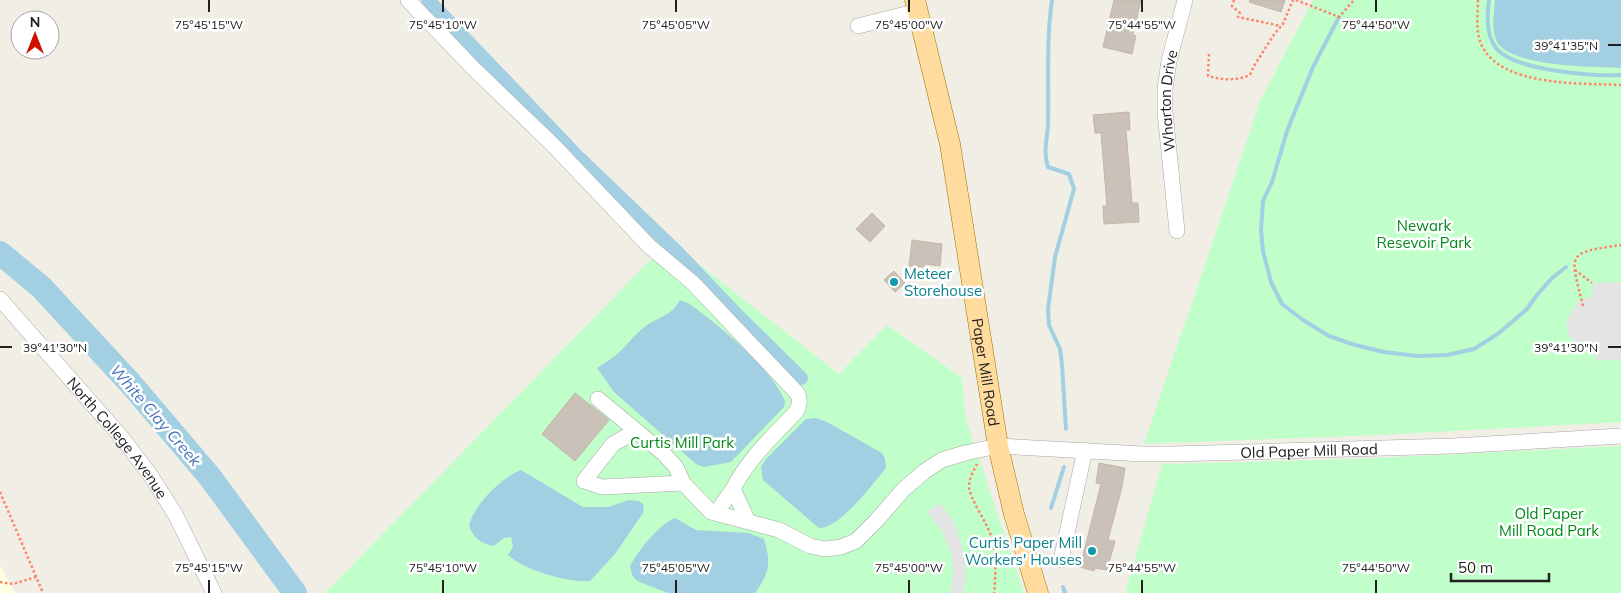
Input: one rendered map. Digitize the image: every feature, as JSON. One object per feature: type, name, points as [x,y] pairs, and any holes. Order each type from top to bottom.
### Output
[{"type":"main road","name":"Paper Mill Road","points":[[916,5],[950,144],[998,446],[1014,514],[1038,593]]},
{"type":"street","points":[[408,0],[472,67],[554,146],[649,246],[693,283],[798,394],[800,401],[796,412],[753,458],[716,513]]},
{"type":"street","name":"Wharton Drive","points":[[1177,231],[1165,112],[1165,89],[1169,61],[1185,0]]},
{"type":"street","points":[[858,26],[916,5]]},
{"type":"street","name":"North College Avenue","points":[[0,299],[123,439],[151,476],[175,514],[214,593]]},
{"type":"street","points":[[598,400],[670,460],[684,483],[711,512],[748,520]]},
{"type":"street","points":[[636,431],[613,444],[584,481],[602,487],[684,483]]},
{"type":"street","name":"Old Paper Mill Road","points":[[748,520],[779,530],[810,546],[824,549],[841,547],[856,541],[904,490],[937,463],[953,456],[998,446],[1172,454],[1453,446],[1621,436]]},
{"type":"street","points":[[1061,560],[1084,450]]},
{"type":"street","points":[[733,489],[748,520]]},
{"type":"path","points":[[1234,0],[1232,6],[1240,13],[1238,18],[1281,26]]},
{"type":"path","points":[[1209,54],[1208,76],[1219,80],[1243,78],[1250,75],[1281,26],[1294,0],[1339,17],[1354,0]]},
{"type":"path","points":[[1478,0],[1478,35],[1489,56],[1499,65],[1532,78],[1557,82],[1621,85]]},
{"type":"path","points":[[1583,306],[1574,270],[1576,257],[1582,252],[1591,249],[1621,245]]},
{"type":"path","points":[[1574,270],[1592,282]]},
{"type":"path","points":[[978,462],[969,485],[970,492],[986,522],[992,539],[995,560],[994,593]]},
{"type":"path","points":[[0,492],[42,593]]},
{"type":"path","points":[[0,582],[13,584],[36,577]]},
{"type":"shaded area","points":[[1621,282],[1621,359],[1595,361],[1595,349],[1584,348],[1574,343],[1568,333],[1566,322],[1577,302],[1593,296],[1592,283]]},
{"type":"shaded area","points":[[940,503],[954,522],[965,556],[966,575],[963,593],[950,593],[953,575],[952,556],[942,531],[927,512]]},
{"type":"shaded area","points":[[0,565],[12,587],[15,593],[0,593]]},
{"type":"green space","name":"Newark Resevoir Park","points":[[1313,0],[1621,0],[1621,422],[1380,435],[1144,444],[1261,99]]},
{"type":"green space","name":"Curtis Mill Park","points":[[669,241],[839,374],[887,325],[962,378],[966,420],[1024,593],[325,593]]},
{"type":"green space","name":"Old Paper Mill Road Park","points":[[1621,446],[1621,593],[1125,593],[1162,464],[1354,459]]},
{"type":"water","points":[[1495,0],[1621,0],[1621,68],[1555,64],[1536,61],[1506,50],[1495,38],[1493,21]]},
{"type":"water","points":[[680,300],[688,303],[700,312],[742,347],[767,374],[785,401],[784,407],[731,462],[704,467],[696,464],[614,392],[597,368],[616,355],[643,328],[669,313]]},
{"type":"water","points":[[816,418],[827,422],[882,453],[886,468],[865,494],[846,513],[827,526],[819,528],[763,480],[761,467],[766,459],[806,419]]},
{"type":"water","points":[[521,470],[583,507],[608,507],[629,500],[639,501],[644,505],[643,513],[615,554],[590,581],[559,578],[515,561],[508,555],[513,547],[511,537],[504,538],[494,546],[481,542],[472,533],[469,525],[483,500],[497,485]]},
{"type":"water","points":[[675,518],[696,530],[748,533],[764,539],[768,554],[768,567],[764,579],[755,593],[668,593],[637,581],[632,575],[630,566],[656,532]]},
{"type":"building","points":[[1114,0],[1141,0],[1133,35],[1136,36],[1132,54],[1103,47]]},
{"type":"building","points":[[1250,0],[1285,0],[1281,12],[1249,2]]},
{"type":"building","points":[[1129,112],[1130,130],[1126,130],[1132,203],[1138,203],[1139,222],[1104,224],[1103,206],[1107,206],[1101,133],[1095,133],[1093,115]]},
{"type":"building","points":[[872,213],[885,226],[870,242],[856,229]]},
{"type":"building","points":[[912,240],[942,244],[940,266],[924,264],[924,267],[909,266]]},
{"type":"building","name":"Meteer Storehouse","points":[[894,271],[905,283],[895,292],[884,280]]},
{"type":"building","points":[[575,393],[609,420],[575,461],[542,434]]},
{"type":"building","points":[[1099,463],[1125,468],[1108,540],[1115,541],[1107,570],[1095,568],[1094,571],[1080,567],[1101,484],[1096,483]]},
{"type":"waterway","points":[[428,0],[577,156],[678,253],[801,378]]},
{"type":"waterway","points":[[1052,0],[1048,46],[1046,156],[1048,167],[1069,174],[1074,189],[1055,257],[1048,309],[1049,325],[1060,349],[1066,429]]},
{"type":"waterway","points":[[1489,0],[1488,19],[1490,37],[1496,48],[1505,56],[1536,67],[1592,75],[1621,75]]},
{"type":"waterway","points":[[1339,17],[1313,67],[1287,131],[1272,182],[1263,201],[1261,230],[1263,251],[1271,282],[1282,304],[1329,336],[1355,345],[1384,352],[1418,356],[1447,355],[1474,349],[1499,333],[1527,309],[1552,278],[1566,267]]},
{"type":"waterway","name":"White Clay Creek","points":[[0,253],[41,287],[131,384],[210,477],[295,593]]},
{"type":"waterway","points":[[1051,508],[1064,467]]},
{"type":"waterway","points":[[1063,587],[1065,593]]},
{"type":"place","name":"Meteer Storehouse","points":[[894,282]]},
{"type":"place","name":"Curtis Paper Mill Workers' Houses","points":[[1092,551]]}]
